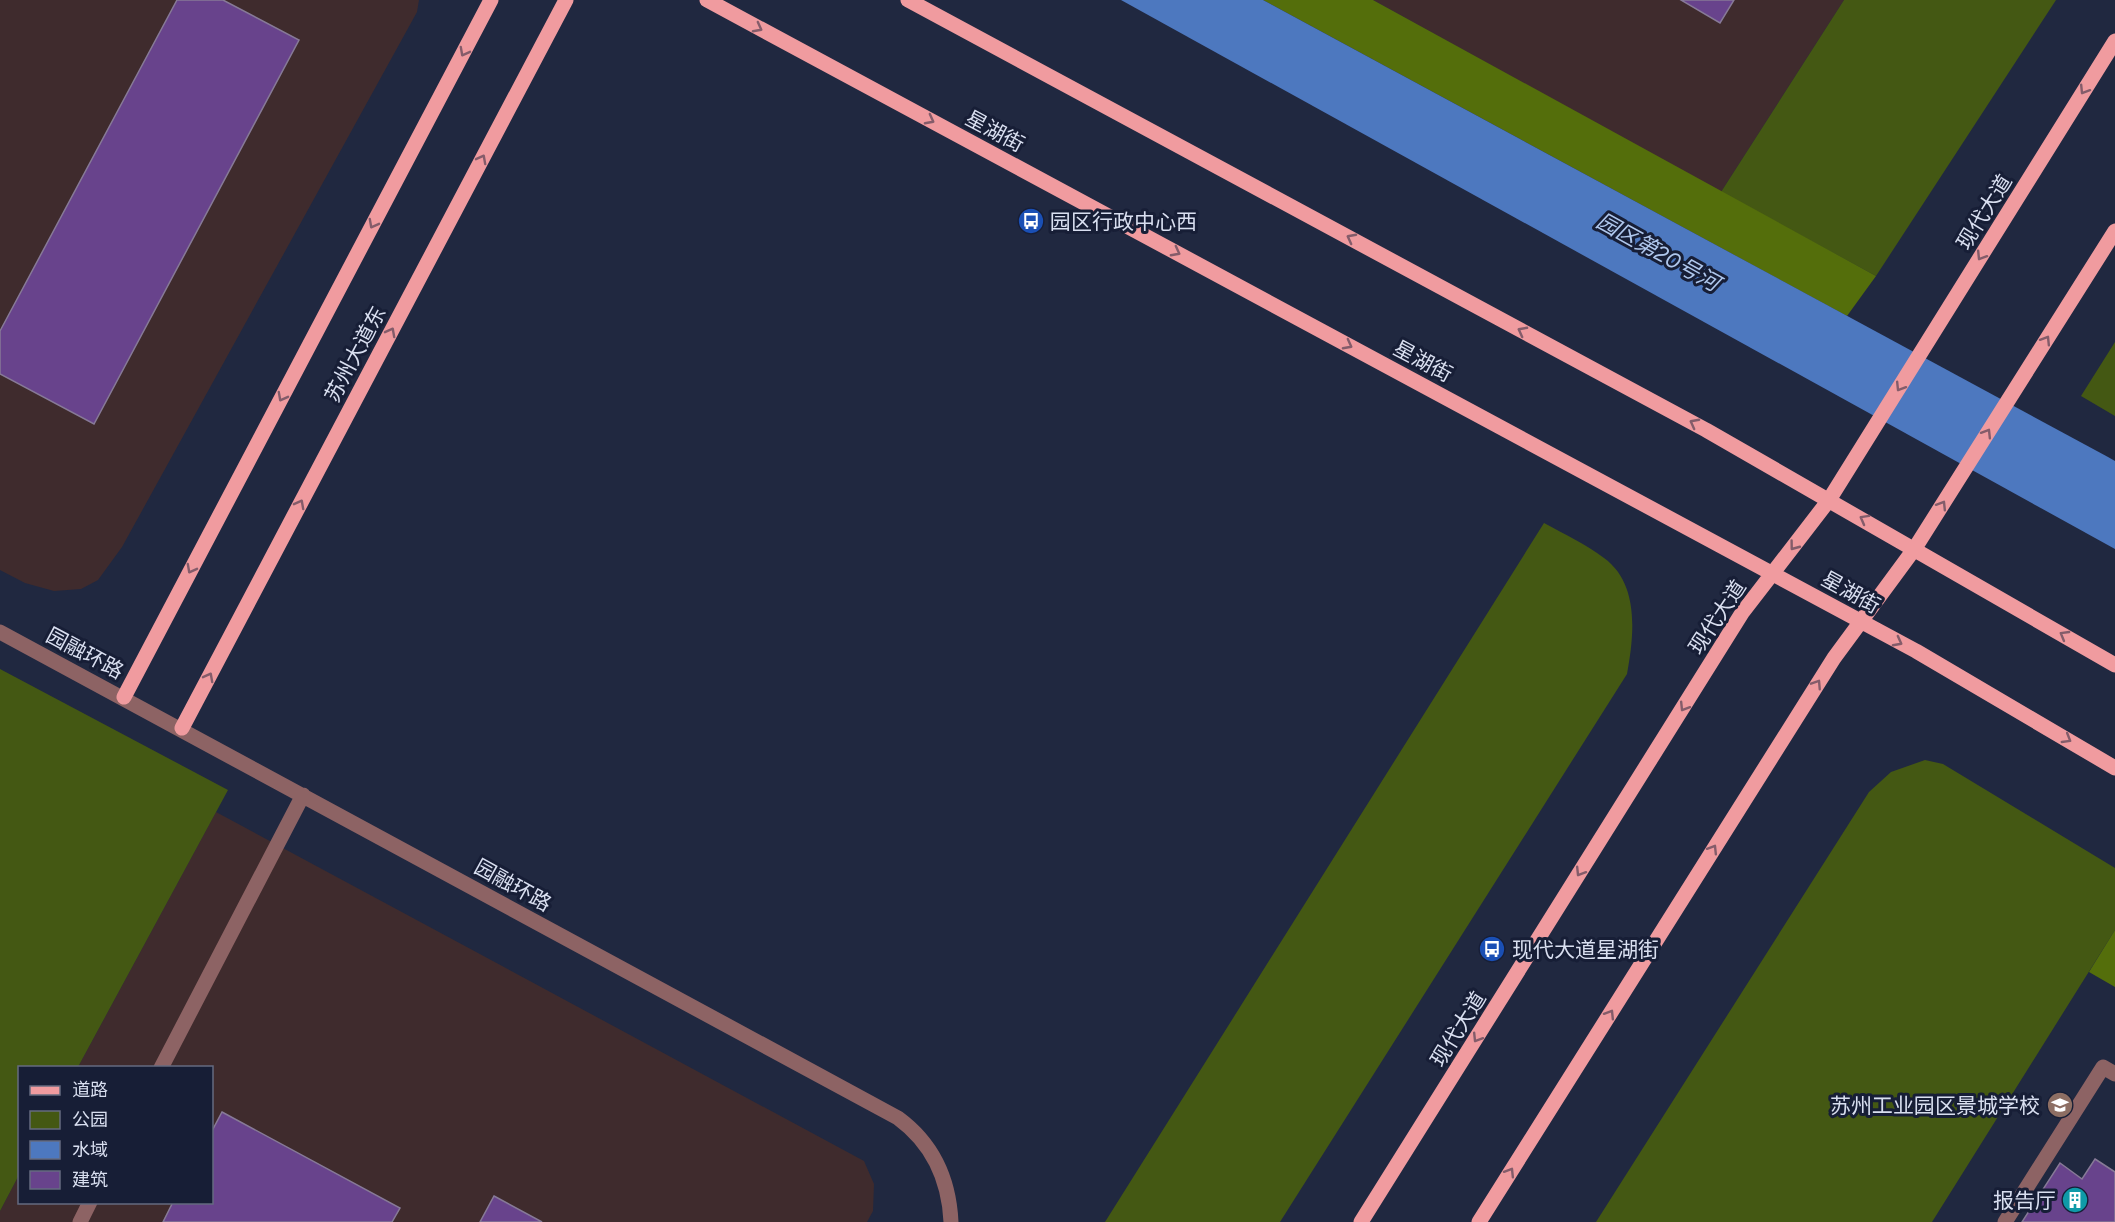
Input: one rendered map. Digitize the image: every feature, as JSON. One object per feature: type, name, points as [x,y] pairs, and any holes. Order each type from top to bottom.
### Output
[{"type":"main road","points":[[124,697],[491,0]]},
{"type":"main road","name":"苏州大道东","points":[[182,728],[566,0]]},
{"type":"main road","name":"星湖街","points":[[707,0],[1860,621],[1978,686],[2115,768]]},
{"type":"main road","points":[[908,0],[1685,418],[1915,548],[2115,665]]},
{"type":"main road","name":"现代大道","points":[[1361,1222],[1742,613],[1829,500],[2115,41]]},
{"type":"main road","points":[[1479,1222],[1785,734],[1860,621],[1915,548],[2115,231]]},
{"type":"street","name":"园融环路","points":[[0,632],[182,728],[898,1118],[913,1129],[935,1158],[947,1193],[951,1222]]},
{"type":"street","points":[[161,1066],[303,795]]},
{"type":"street","points":[[2005,1222],[2103,1067],[2115,1074]]},
{"type":"street","points":[[80,1222],[89,1204]]},
{"type":"shaded area","points":[[0,0],[419,0],[417,12],[122,547],[98,580],[81,589],[54,591],[25,583],[0,570]]},
{"type":"shaded area","points":[[1373,0],[1844,0],[1721,192]]},
{"type":"shaded area","points":[[216,812],[864,1161],[874,1184],[873,1211],[867,1222],[0,1222],[0,1211],[18,1177],[18,1204],[213,1204],[213,1066],[79,1066]]},
{"type":"green space","points":[[1263,0],[1373,0],[1876,276],[1847,316]]},
{"type":"green space","points":[[1844,0],[2056,0],[1876,276],[1721,192]]},
{"type":"green space","points":[[2115,342],[2115,416],[2081,396]]},
{"type":"green space","points":[[1544,523],[1604,558],[1616,569],[1624,582],[1632,612],[1627,674],[1280,1222],[1105,1222]]},
{"type":"green space","points":[[0,669],[228,790],[79,1066],[18,1066],[18,1177],[0,1211]]},
{"type":"green space","points":[[1925,760],[1943,764],[2115,868],[2115,930],[1932,1222],[1596,1222],[1869,792],[1891,772]]},
{"type":"green space","points":[[2115,930],[2115,987],[2089,972]]},
{"type":"water","name":"园区第20号河","points":[[1121,0],[1263,0],[2108,457],[2115,461],[2115,549]]},
{"type":"building","points":[[177,0],[223,0],[299,40],[94,424],[0,374],[0,331]]},
{"type":"building","points":[[1681,0],[1734,0],[1720,23]]},
{"type":"building","points":[[222,1112],[400,1208],[392,1222],[163,1222],[172,1204],[213,1204],[213,1129]]},
{"type":"building","name":"报告厅","points":[[2095,1159],[2115,1172],[2115,1222],[2022,1222],[2060,1163],[2082,1179]]},
{"type":"building","points":[[494,1196],[542,1222],[480,1222]]},
{"type":"place","name":"园区行政中心西","points":[[1031,221]]},
{"type":"place","name":"现代大道星湖街","points":[[1492,949]]},
{"type":"place","name":"苏州工业园区景城学校","points":[[2060,1105]]},
{"type":"place","name":"报告厅","points":[[2075,1200]]}]
